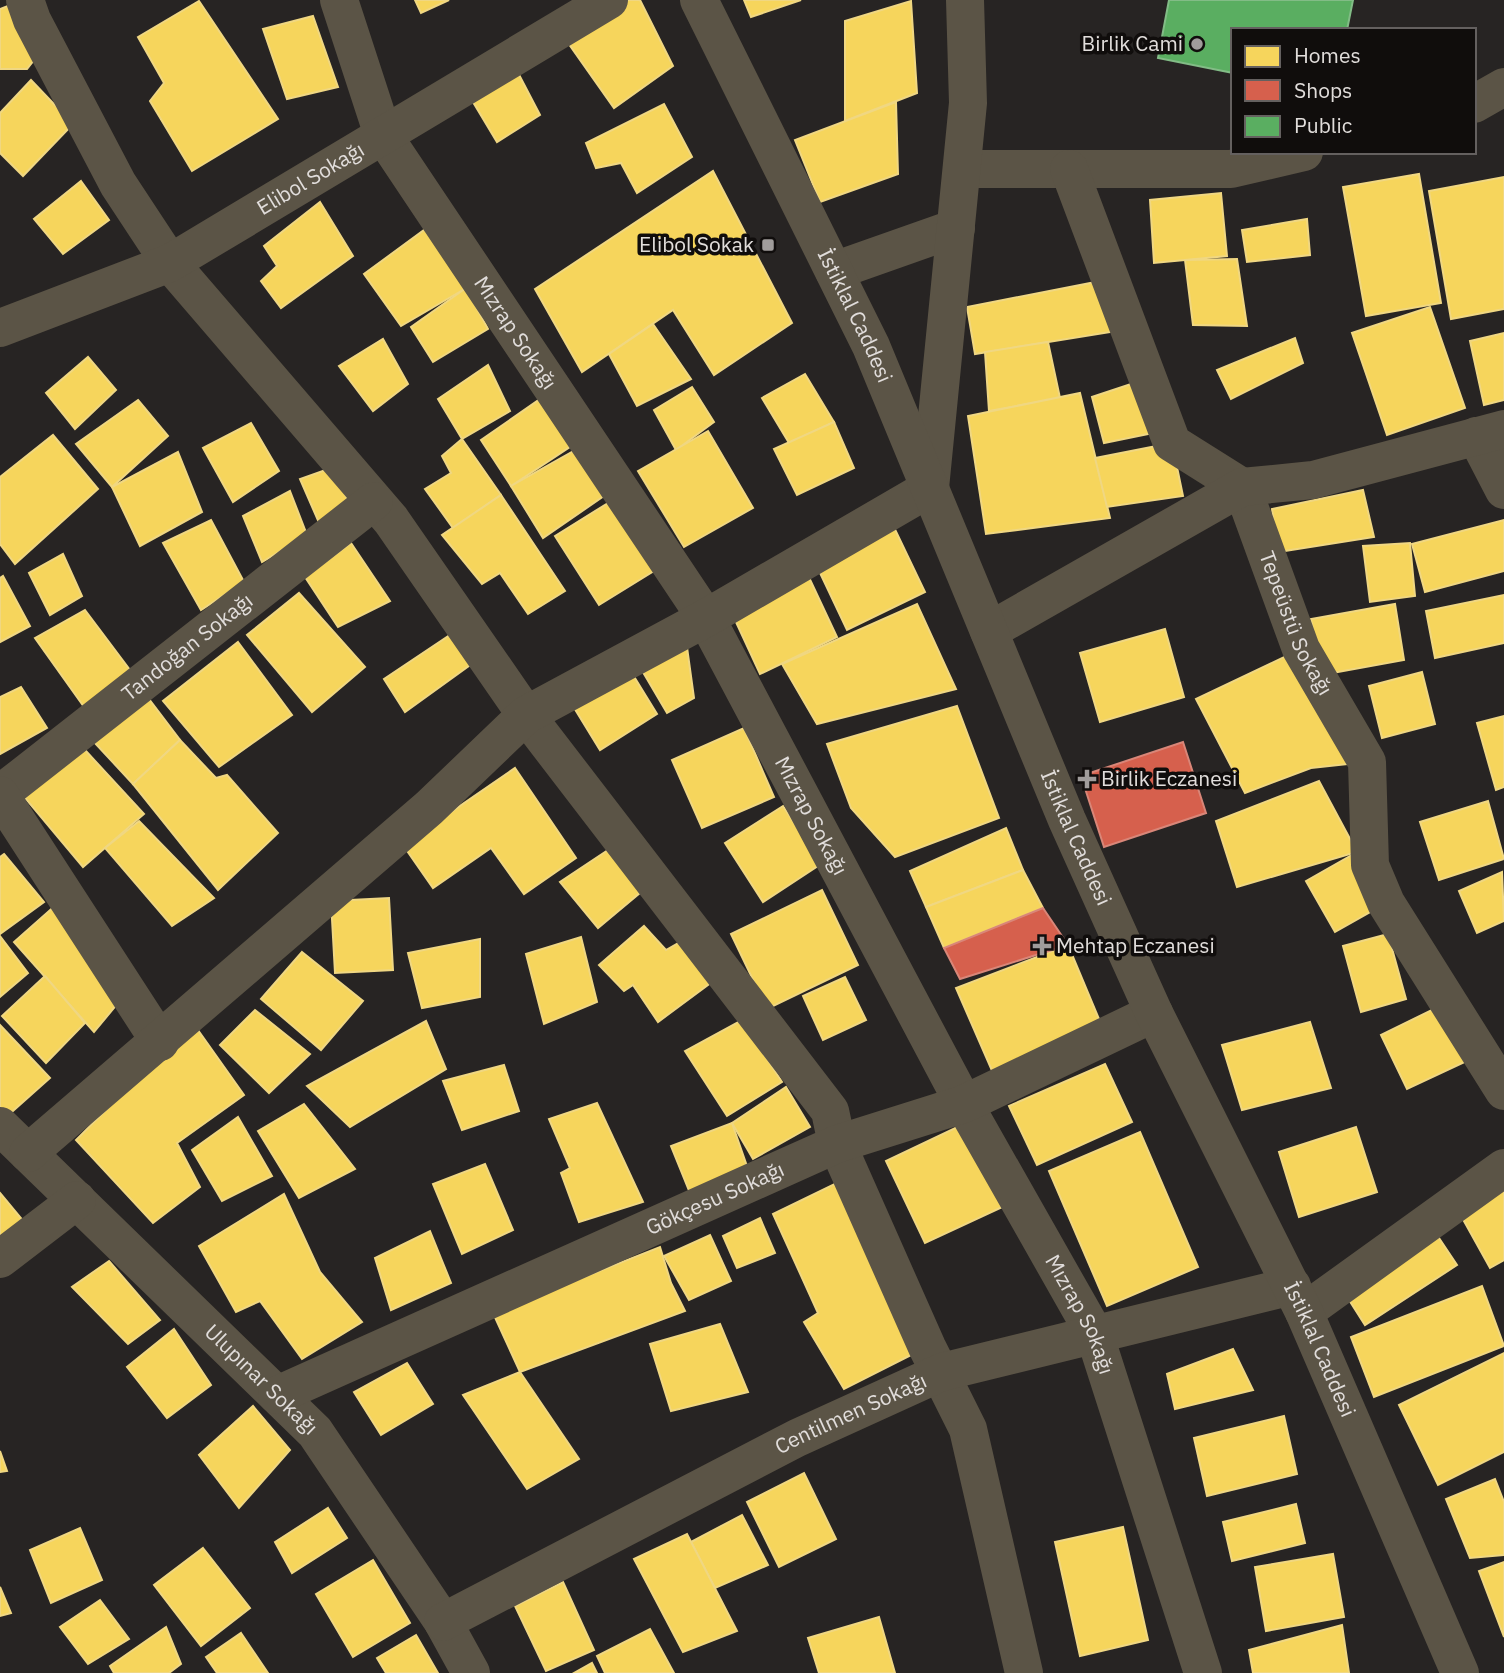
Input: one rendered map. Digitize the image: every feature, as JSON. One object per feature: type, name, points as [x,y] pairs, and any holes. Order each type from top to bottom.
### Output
[{"type":"street","points":[[25,0],[32,20],[118,184],[170,263],[391,520],[526,715],[830,1111],[837,1144],[927,1347],[942,1372],[968,1429],[1024,1673]]},
{"type":"street","name":"Mızrap Sokağı","points":[[339,0],[383,135],[706,618],[964,1104],[1094,1333],[1203,1673]]},
{"type":"street","name":"Elibol Sokağı","points":[[0,328],[170,263],[609,0]]},
{"type":"street","name":"İstiklal Caddesi","points":[[699,0],[871,346],[1067,820],[1154,1013],[1298,1299],[1460,1673]]},
{"type":"street","points":[[28,1153],[429,808],[526,715],[706,618],[930,488],[968,103],[965,0]]},
{"type":"street","points":[[1476,103],[1504,87]]},
{"type":"street","points":[[962,169],[1231,169],[1295,154]]},
{"type":"street","points":[[1069,169],[1172,443],[1242,487]]},
{"type":"street","points":[[834,271],[956,228]]},
{"type":"street","points":[[989,631],[1242,487],[1312,480],[1490,432],[1504,490]]},
{"type":"street","name":"Tepeüstü Sokağı","points":[[1242,487],[1301,649],[1367,762],[1370,865],[1386,903],[1504,1091]]},
{"type":"street","name":"Tandoğan Sokağı","points":[[0,795],[374,501]]},
{"type":"street","points":[[0,795],[160,1042]]},
{"type":"street","name":"Gökçesu Sokağı","points":[[277,1395],[837,1144],[964,1104],[1154,1013]]},
{"type":"street","name":"Ulupınar Sokağı","points":[[0,1126],[315,1432],[443,1622],[471,1673]]},
{"type":"street","points":[[1298,1299],[1504,1168]]},
{"type":"street","points":[[0,1259],[77,1200]]},
{"type":"street","name":"Centilmen Sokağı","points":[[443,1622],[797,1438],[942,1372],[1094,1333],[1298,1299]]},
{"type":"building: Homes","points":[[415,0],[449,0],[421,13]]},
{"type":"building: Homes","points":[[609,0],[640,0],[673,66],[614,108],[559,30]]},
{"type":"building: Homes","points":[[744,0],[801,0],[751,17]]},
{"type":"building: Homes","points":[[199,1],[278,119],[192,171],[150,101],[164,83],[138,37]]},
{"type":"building: Homes","points":[[911,1],[917,93],[845,121],[845,21]]},
{"type":"building: Homes","points":[[18,2],[42,50],[27,69],[0,69],[0,9]]},
{"type":"building: Homes","points":[[313,16],[338,87],[287,99],[263,29]]},
{"type":"building: Homes","points":[[515,67],[540,115],[497,142],[470,97]]},
{"type":"building: Homes","points":[[31,80],[73,124],[23,176],[0,153],[0,113]]},
{"type":"building: Homes","points":[[896,102],[898,174],[820,202],[795,140]]},
{"type":"building: Homes","points":[[664,104],[692,157],[637,193],[621,163],[596,168],[586,143]]},
{"type":"building: Homes","points":[[713,171],[792,323],[714,375],[673,310],[582,372],[535,289]]},
{"type":"building: Homes","points":[[1419,174],[1441,303],[1366,316],[1343,187]]},
{"type":"building: Homes","points":[[1504,177],[1504,309],[1451,319],[1429,191]]},
{"type":"building: Homes","points":[[81,181],[109,220],[63,254],[34,219]]},
{"type":"building: Homes","points":[[1221,193],[1227,256],[1154,263],[1150,200]]},
{"type":"building: Homes","points":[[320,202],[353,256],[281,308],[261,281],[277,266],[264,246]]},
{"type":"building: Homes","points":[[439,219],[480,280],[401,326],[364,274]]},
{"type":"building: Homes","points":[[1307,219],[1310,255],[1247,262],[1242,230]]},
{"type":"building: Homes","points":[[1237,259],[1247,326],[1193,325],[1185,260]]},
{"type":"building: Homes","points":[[1111,279],[1129,329],[975,354],[967,307]]},
{"type":"building: Homes","points":[[466,288],[488,329],[433,362],[411,327]]},
{"type":"building: Homes","points":[[1430,307],[1465,408],[1387,435],[1352,333]]},
{"type":"building: Homes","points":[[653,324],[691,379],[637,406],[609,354]]},
{"type":"building: Homes","points":[[1504,333],[1504,400],[1484,405],[1470,341]]},
{"type":"building: Homes","points":[[1295,338],[1303,363],[1231,399],[1217,370]]},
{"type":"building: Homes","points":[[383,339],[408,384],[373,411],[339,366]]},
{"type":"building: Homes","points":[[1048,342],[1060,398],[989,411],[985,352]]},
{"type":"building: Homes","points":[[88,357],[116,390],[75,429],[46,393]]},
{"type":"building: Homes","points":[[488,365],[510,411],[462,439],[438,399]]},
{"type":"building: Homes","points":[[805,374],[834,422],[789,443],[762,398]]},
{"type":"building: Homes","points":[[1140,381],[1158,432],[1104,443],[1092,397]]},
{"type":"building: Homes","points":[[692,387],[714,422],[676,450],[654,410]]},
{"type":"building: Homes","points":[[553,390],[585,437],[511,486],[481,440]]},
{"type":"building: Homes","points":[[1080,393],[1110,518],[986,534],[968,416]]},
{"type":"building: Homes","points":[[138,400],[168,436],[112,487],[76,444]]},
{"type":"building: Homes","points":[[834,422],[854,468],[797,495],[774,449]]},
{"type":"building: Homes","points":[[251,423],[279,471],[233,502],[203,448]]},
{"type":"building: Homes","points":[[708,431],[753,508],[684,547],[638,471]]},
{"type":"building: Homes","points":[[53,435],[98,489],[15,564],[0,544],[0,477]]},
{"type":"building: Homes","points":[[462,439],[501,495],[453,528],[425,489],[451,473],[442,456]]},
{"type":"building: Homes","points":[[1172,443],[1183,496],[1107,507],[1095,458]]},
{"type":"building: Homes","points":[[577,449],[604,496],[543,538],[511,486]]},
{"type":"building: Homes","points":[[178,452],[202,512],[140,546],[112,487]]},
{"type":"building: Homes","points":[[334,467],[352,511],[320,525],[300,479]]},
{"type":"building: Homes","points":[[1363,490],[1374,537],[1278,552],[1272,509]]},
{"type":"building: Homes","points":[[290,491],[307,535],[262,562],[243,516]]},
{"type":"building: Homes","points":[[501,495],[565,591],[528,614],[500,573],[482,584],[442,535]]},
{"type":"building: Homes","points":[[608,503],[654,571],[599,605],[555,536]]},
{"type":"building: Homes","points":[[890,519],[925,592],[847,630],[812,556]]},
{"type":"building: Homes","points":[[211,520],[244,582],[201,610],[163,543]]},
{"type":"building: Homes","points":[[1504,520],[1504,571],[1425,592],[1412,544]]},
{"type":"building: Homes","points":[[351,543],[390,601],[338,627],[305,577]]},
{"type":"building: Homes","points":[[1410,543],[1415,596],[1370,602],[1363,546]]},
{"type":"building: Homes","points":[[63,554],[82,596],[50,615],[29,573]]},
{"type":"building: Homes","points":[[806,571],[837,637],[760,674],[729,607]]},
{"type":"building: Homes","points":[[3,576],[30,626],[0,642],[0,578]]},
{"type":"building: Homes","points":[[299,593],[365,667],[312,712],[247,635]]},
{"type":"building: Homes","points":[[1504,595],[1504,643],[1435,658],[1426,611]]},
{"type":"building: Homes","points":[[917,604],[956,689],[817,724],[782,664]]},
{"type":"building: Homes","points":[[1395,604],[1404,660],[1321,675],[1311,619]]},
{"type":"building: Homes","points":[[85,610],[133,674],[84,707],[35,638]]},
{"type":"building: Homes","points":[[1165,629],[1184,697],[1100,722],[1080,653]]},
{"type":"building: Homes","points":[[453,633],[473,663],[405,712],[384,679]]},
{"type":"building: Homes","points":[[686,640],[694,698],[667,713],[640,667]]},
{"type":"building: Homes","points":[[238,642],[292,715],[219,767],[163,701]]},
{"type":"building: Homes","points":[[1301,649],[1367,762],[1311,768],[1245,793],[1196,699]]},
{"type":"building: Homes","points":[[630,670],[657,714],[600,750],[573,706]]},
{"type":"building: Homes","points":[[1422,672],[1435,724],[1382,738],[1369,686]]},
{"type":"building: Homes","points":[[21,687],[47,728],[0,754],[0,697]]},
{"type":"building: Homes","points":[[146,695],[180,740],[133,784],[94,742]]},
{"type":"building: Homes","points":[[957,706],[999,818],[895,857],[851,808],[827,744]]},
{"type":"building: Homes","points":[[1504,716],[1504,787],[1496,790],[1477,723]]},
{"type":"building: Homes","points":[[744,728],[774,797],[702,828],[672,760]]},
{"type":"building: Homes","points":[[74,738],[144,814],[83,867],[15,786]]},
{"type":"building: Homes","points":[[180,740],[216,778],[227,775],[278,833],[218,890],[133,784]]},
{"type":"building: Homes","points":[[515,768],[576,858],[524,894],[491,848],[433,888],[403,845]]},
{"type":"building: Homes","points":[[1319,781],[1357,852],[1237,887],[1216,821]]},
{"type":"building: Homes","points":[[1488,801],[1504,859],[1439,880],[1420,822]]},
{"type":"building: Homes","points":[[783,806],[821,864],[763,902],[725,843]]},
{"type":"building: Homes","points":[[139,821],[214,898],[172,926],[105,848]]},
{"type":"building: Homes","points":[[1006,828],[1023,870],[926,907],[910,871]]},
{"type":"building: Homes","points":[[614,846],[647,887],[598,928],[560,882]]},
{"type":"building: Homes","points":[[1357,852],[1386,903],[1335,932],[1306,881]]},
{"type":"building: Homes","points":[[4,854],[44,902],[0,934],[0,857]]},
{"type":"building: Homes","points":[[1023,870],[1043,908],[944,948],[926,907]]},
{"type":"building: Homes","points":[[1502,872],[1504,921],[1477,933],[1459,891]]},
{"type":"building: Homes","points":[[822,890],[858,965],[767,1009],[731,934]]},
{"type":"building: Homes","points":[[66,896],[128,991],[94,1032],[14,942]]},
{"type":"building: Homes","points":[[389,898],[393,970],[335,973],[331,901]]},
{"type":"building: Homes","points":[[644,926],[666,950],[687,938],[716,979],[658,1022],[633,985],[624,991],[599,965]]},
{"type":"building: Homes","points":[[1388,934],[1406,999],[1361,1012],[1343,946]]},
{"type":"building: Homes","points":[[0,936],[28,973],[0,997]]},
{"type":"building: Homes","points":[[581,937],[597,1002],[544,1024],[526,954]]},
{"type":"building: Homes","points":[[480,939],[480,997],[422,1008],[408,953]]},
{"type":"building: Homes","points":[[1068,945],[1104,1031],[993,1073],[956,988]]},
{"type":"building: Homes","points":[[302,952],[363,1001],[321,1050],[261,999]]},
{"type":"building: Homes","points":[[45,976],[85,1023],[46,1063],[2,1016]]},
{"type":"building: Homes","points":[[845,977],[866,1020],[823,1040],[803,996]]},
{"type":"building: Homes","points":[[1444,1004],[1471,1059],[1407,1089],[1381,1035]]},
{"type":"building: Homes","points":[[255,1010],[310,1054],[269,1093],[220,1045]]},
{"type":"building: Homes","points":[[742,1020],[782,1082],[727,1116],[685,1051]]},
{"type":"building: Homes","points":[[426,1021],[446,1069],[350,1127],[307,1086]]},
{"type":"building: Homes","points":[[1310,1022],[1331,1088],[1242,1110],[1222,1045]]},
{"type":"building: Homes","points":[[193,1023],[244,1095],[177,1143],[200,1187],[153,1223],[76,1140]]},
{"type":"building: Homes","points":[[0,1025],[50,1078],[5,1118],[0,1112]]},
{"type":"building: Homes","points":[[1105,1064],[1132,1122],[1037,1165],[1009,1106]]},
{"type":"building: Homes","points":[[504,1065],[519,1111],[462,1130],[443,1081]]},
{"type":"building: Homes","points":[[786,1087],[810,1127],[753,1159],[732,1123]]},
{"type":"building: Homes","points":[[597,1103],[643,1202],[579,1222],[561,1173],[570,1168],[549,1119]]},
{"type":"building: Homes","points":[[304,1104],[355,1169],[299,1198],[258,1131]]},
{"type":"building: Homes","points":[[238,1117],[272,1176],[222,1201],[192,1150]]},
{"type":"building: Homes","points":[[972,1120],[1011,1203],[925,1243],[886,1161]]},
{"type":"building: Homes","points":[[732,1123],[749,1172],[692,1198],[671,1146]]},
{"type":"building: Homes","points":[[1356,1127],[1377,1192],[1299,1217],[1279,1152]]},
{"type":"building: Homes","points":[[1140,1132],[1198,1267],[1107,1306],[1049,1171]]},
{"type":"building: Homes","points":[[485,1164],[513,1230],[462,1254],[433,1184]]},
{"type":"building: Homes","points":[[851,1176],[927,1347],[844,1389],[804,1322],[818,1313],[773,1214]]},
{"type":"building: Homes","points":[[1504,1186],[1504,1260],[1490,1268],[1459,1212]]},
{"type":"building: Homes","points":[[0,1193],[25,1223],[0,1240]]},
{"type":"building: Homes","points":[[284,1194],[320,1272],[362,1322],[302,1359],[260,1301],[236,1312],[199,1246]]},
{"type":"building: Homes","points":[[760,1218],[775,1253],[737,1268],[723,1236]]},
{"type":"building: Homes","points":[[430,1231],[451,1283],[391,1310],[375,1258]]},
{"type":"building: Homes","points":[[1435,1232],[1457,1265],[1365,1325],[1344,1292]]},
{"type":"building: Homes","points":[[710,1235],[731,1281],[689,1300],[664,1256]]},
{"type":"building: Homes","points":[[660,1247],[671,1283],[685,1311],[520,1372],[493,1313]]},
{"type":"building: Homes","points":[[109,1261],[160,1320],[128,1344],[72,1287]]},
{"type":"building: Homes","points":[[1482,1286],[1504,1346],[1374,1397],[1351,1337]]},
{"type":"building: Homes","points":[[720,1324],[748,1392],[671,1411],[650,1344]]},
{"type":"building: Homes","points":[[174,1329],[211,1385],[167,1418],[127,1367]]},
{"type":"building: Homes","points":[[1233,1349],[1253,1390],[1175,1409],[1167,1374]]},
{"type":"building: Homes","points":[[1504,1353],[1504,1452],[1438,1485],[1399,1405]]},
{"type":"building: Homes","points":[[407,1363],[433,1404],[381,1435],[354,1392]]},
{"type":"building: Homes","points":[[520,1372],[579,1459],[527,1489],[463,1395]]},
{"type":"building: Homes","points":[[253,1406],[290,1450],[239,1508],[199,1455]]},
{"type":"building: Homes","points":[[1284,1416],[1297,1474],[1207,1496],[1194,1438]]},
{"type":"building: Homes","points":[[0,1451],[7,1471],[0,1472]]},
{"type":"building: Homes","points":[[804,1473],[836,1539],[779,1567],[747,1502]]},
{"type":"building: Homes","points":[[1495,1479],[1504,1502],[1504,1555],[1470,1558],[1446,1499]]},
{"type":"building: Homes","points":[[1296,1504],[1305,1543],[1232,1561],[1223,1522]]},
{"type":"building: Homes","points":[[328,1508],[347,1538],[292,1573],[275,1542]]},
{"type":"building: Homes","points":[[742,1515],[768,1565],[715,1588],[691,1542]]},
{"type":"building: Homes","points":[[1123,1527],[1148,1640],[1080,1656],[1055,1542]]},
{"type":"building: Homes","points":[[80,1528],[102,1580],[51,1603],[30,1550]]},
{"type":"building: Homes","points":[[687,1534],[737,1631],[683,1652],[634,1559]]},
{"type":"building: Homes","points":[[203,1548],[250,1608],[201,1646],[154,1585]]},
{"type":"building: Homes","points":[[1333,1554],[1344,1617],[1266,1631],[1255,1567]]},
{"type":"building: Homes","points":[[373,1560],[410,1623],[353,1657],[316,1594]]},
{"type":"building: Homes","points":[[1504,1562],[1504,1637],[1479,1571]]},
{"type":"building: Homes","points":[[563,1582],[594,1650],[546,1671],[515,1606]]},
{"type":"building: Homes","points":[[0,1587],[11,1613],[0,1616]]},
{"type":"building: Homes","points":[[100,1600],[129,1639],[88,1664],[60,1627]]},
{"type":"building: Homes","points":[[879,1617],[895,1673],[819,1673],[808,1638]]},
{"type":"building: Homes","points":[[1342,1625],[1349,1673],[1253,1673],[1249,1650]]},
{"type":"building: Homes","points":[[166,1627],[181,1664],[169,1673],[114,1673],[110,1666]]},
{"type":"building: Homes","points":[[650,1629],[674,1673],[605,1673],[597,1656]]},
{"type":"building: Homes","points":[[241,1633],[268,1673],[217,1673],[206,1657]]},
{"type":"building: Homes","points":[[416,1635],[438,1673],[386,1673],[377,1658]]},
{"type":"building: Homes","points":[[592,1663],[597,1673],[574,1673]]},
{"type":"building: Shops","points":[[1183,742],[1206,813],[1104,847],[1081,776]]},
{"type":"building: Shops","points":[[1043,908],[1068,945],[960,979],[944,948]]},
{"type":"building: Public","name":"Birlik Cami","points":[[1169,0],[1353,0],[1347,28],[1231,28],[1231,73],[1158,58]]},
{"type":"place","name":"Birlik Cami","points":[[1197,44]]},
{"type":"place","name":"Elibol Sokak","points":[[768,245]]},
{"type":"place","name":"Birlik Eczanesi","points":[[1087,779]]},
{"type":"place","name":"Mehtap Eczanesi","points":[[1042,946]]}]
